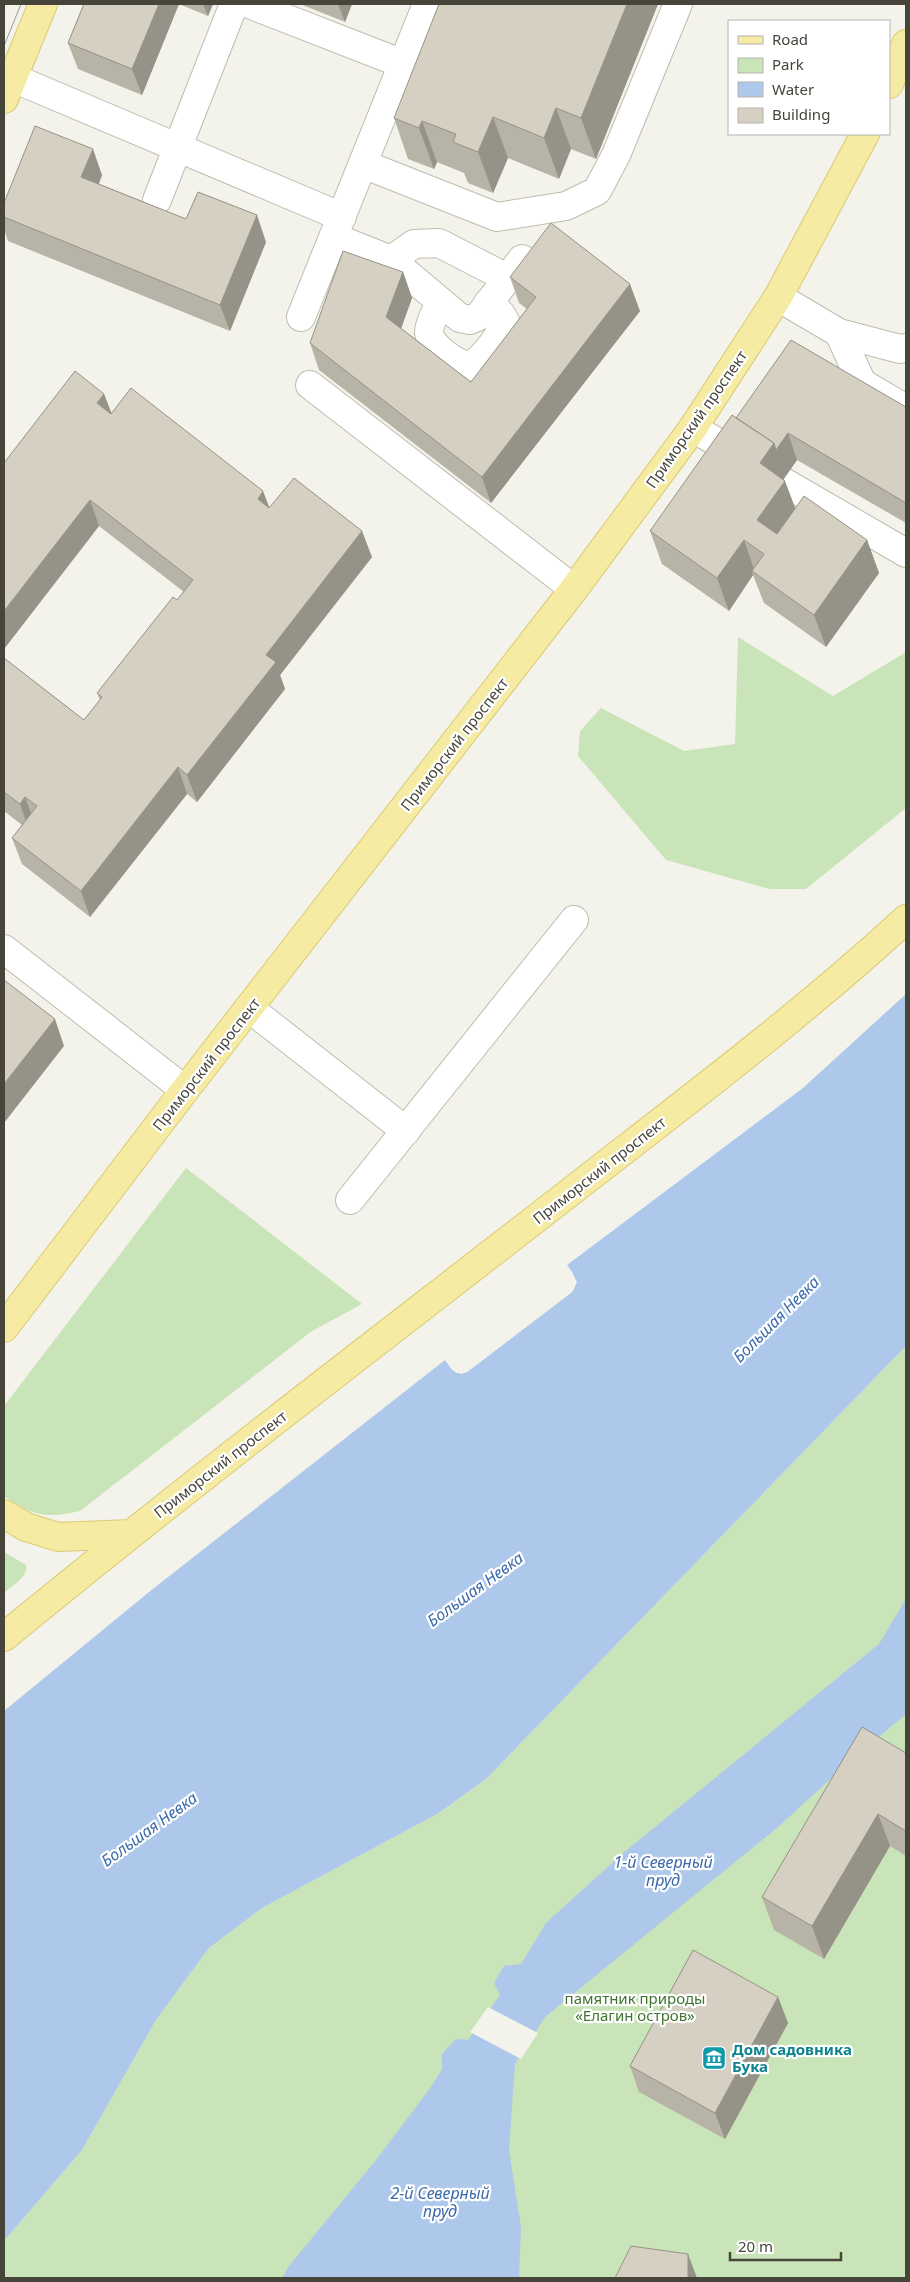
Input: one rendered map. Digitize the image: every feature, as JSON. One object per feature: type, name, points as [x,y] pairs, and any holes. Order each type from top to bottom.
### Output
[{"type":"main road","points":[[8,88],[43,4]]},
{"type":"main road","points":[[890,82],[906,44]]},
{"type":"main road","name":"Приморский проспект","points":[[4,1328],[185,1090],[574,590],[693,428],[778,297],[864,135]]},
{"type":"main road","name":"Приморский проспект","points":[[4,1637],[130,1534],[737,1062],[840,980],[906,920]]},
{"type":"main road","points":[[4,1514],[26,1527],[58,1537],[130,1534]]},
{"type":"lane","points":[[301,317],[427,4]]},
{"type":"lane","points":[[363,164],[497,217],[566,206],[597,191],[616,155],[678,4]]},
{"type":"lane","points":[[157,200],[178,148],[250,5],[403,64]]},
{"type":"lane","points":[[8,88],[178,148],[338,227],[391,260],[460,318],[470,320],[478,316],[515,269],[439,243],[414,244],[391,260]]},
{"type":"lane","points":[[778,297],[839,333],[900,349],[906,348]]},
{"type":"lane","points":[[440,302],[429,331],[432,343],[461,364],[469,366],[477,362],[502,330],[505,321],[500,313],[488,303]]},
{"type":"lane","points":[[839,333],[862,383],[906,409]]},
{"type":"lane","points":[[310,385],[574,590]]},
{"type":"lane","points":[[693,428],[738,455]]},
{"type":"lane","points":[[782,481],[906,553]]},
{"type":"lane","points":[[350,1200],[574,920]]},
{"type":"lane","points":[[4,949],[185,1090]]},
{"type":"lane","points":[[249,1008],[406,1131]]},
{"type":"green space","points":[[738,637],[833,696],[906,652],[906,808],[806,889],[769,889],[666,860],[578,756],[580,731],[601,708],[684,751],[735,744]]},
{"type":"green space","points":[[186,1168],[362,1304],[312,1331],[80,1511],[57,1515],[32,1512],[4,1496],[4,1406]]},
{"type":"green space","name":"памятник природы «Елагин остров»","points":[[906,1346],[906,2278],[4,2278],[4,2241],[82,2150],[156,2020],[209,1948],[262,1908],[439,1813],[486,1779]]},
{"type":"green space","points":[[4,1552],[26,1565],[26,1570],[25,1574],[4,1593]]},
{"type":"water","name":"Большая Невка","points":[[906,994],[906,1346],[486,1779],[439,1813],[262,1908],[209,1948],[156,2020],[82,2150],[4,2241],[4,1711],[149,1592],[445,1360],[456,1373],[467,1372],[572,1292],[575,1278],[567,1265],[803,1088]]},
{"type":"water","points":[[906,1599],[906,1714],[848,1763],[777,1828],[545,2017],[515,2064],[509,2150],[521,2227],[519,2278],[282,2278],[289,2266],[376,2160],[431,2087],[442,2069],[442,2054],[456,2039],[468,2040],[500,1995],[494,1983],[504,1966],[521,1964],[546,1923],[622,1854],[879,1644]]},
{"type":"pier","points":[[567,1265],[577,1282],[572,1292],[467,1372],[461,1374],[452,1370],[445,1360],[447,1358],[458,1371],[465,1370],[570,1290],[574,1282],[565,1267]]},
{"type":"pier","points":[[488,2007],[538,2033],[521,2059],[470,2032]]},
{"type":"building","points":[[84,4],[159,4],[132,69],[68,43]]},
{"type":"building","points":[[439,4],[627,4],[581,118],[556,108],[544,138],[493,117],[478,152],[453,142],[456,134],[422,121],[419,128],[394,118]]},
{"type":"building","points":[[35,126],[93,149],[81,177],[186,219],[198,192],[257,215],[220,305],[4,217],[4,203]]},
{"type":"building","points":[[551,223],[630,284],[482,477],[310,343],[343,251],[403,272],[386,317],[471,382],[536,297],[510,277]]},
{"type":"building","points":[[791,340],[906,407],[906,503],[788,433],[776,450],[774,443],[736,418]]},
{"type":"building","points":[[75,371],[104,394],[97,403],[111,414],[131,388],[263,491],[258,499],[269,508],[294,478],[362,531],[266,655],[276,662],[187,775],[178,767],[81,891],[12,838],[37,806],[25,797],[20,804],[4,792],[4,658],[84,720],[102,697],[97,693],[173,597],[177,600],[193,580],[90,500],[4,611],[4,463]]},
{"type":"building","points":[[732,415],[774,443],[760,463],[785,481],[757,520],[777,534],[804,496],[867,540],[814,615],[752,571],[764,554],[744,540],[717,578],[650,531]]},
{"type":"building","points":[[4,980],[55,1019],[4,1084]]},
{"type":"building","points":[[862,1727],[906,1753],[906,1831],[878,1814],[812,1926],[762,1897]]},
{"type":"building","name":"Дом садовника Бука","points":[[693,1950],[778,1997],[715,2113],[630,2066]]},
{"type":"building","points":[[631,2246],[688,2254],[688,2278],[615,2278]]},
{"type":"tram line","points":[[4,46],[21,4]]},
{"type":"place","name":"Дом садовника Бука","points":[[714,2058]]},
{"type":"water label","name":"1-й Северный пруд","points":[[663,1871]]},
{"type":"water label","name":"2-й Северный пруд","points":[[440,2202]]}]
